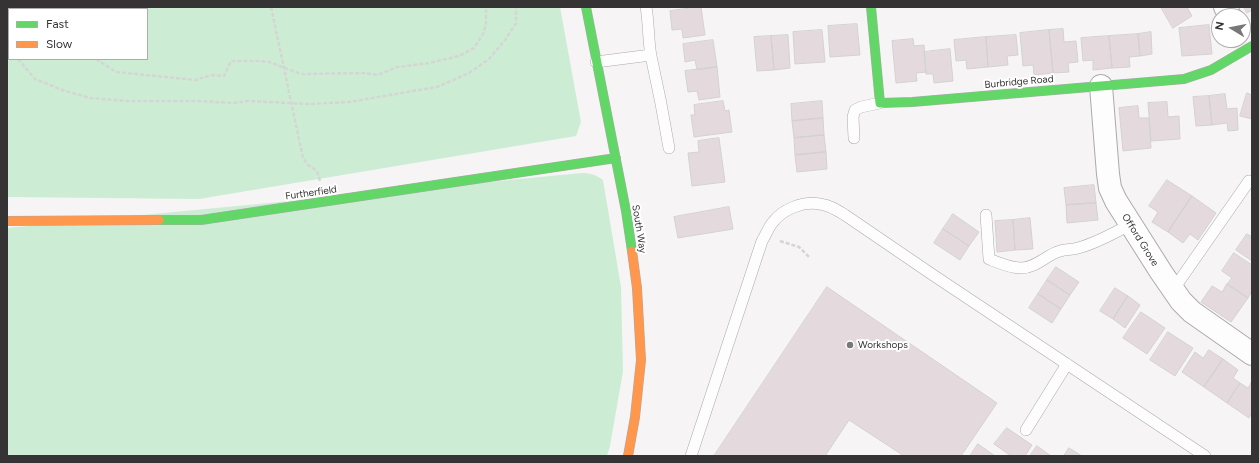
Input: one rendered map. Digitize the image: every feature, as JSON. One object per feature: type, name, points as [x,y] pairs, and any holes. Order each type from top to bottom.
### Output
[{"type":"street","name":"South Way","points":[[586,7],[626,211],[636,281],[641,360],[639,388],[628,456]]},
{"type":"street","points":[[871,7],[880,103]]},
{"type":"street","name":"Burbridge Road","points":[[880,103],[912,102],[1196,77],[1207,72],[1242,48]]},
{"type":"street","name":"Offord Grove","points":[[1101,86],[1108,174],[1110,188],[1116,201],[1181,301],[1192,312],[1252,354]]},
{"type":"street","name":"Furtherfield","points":[[7,220],[201,220],[325,203],[616,158]]},
{"type":"lane","points":[[646,7],[649,22],[651,56],[669,148]]},
{"type":"lane","points":[[596,62],[651,56]]},
{"type":"lane","points":[[854,138],[853,117],[855,110],[861,107],[880,103]]},
{"type":"lane","points":[[1173,290],[1249,181]]},
{"type":"lane","points":[[691,456],[762,241],[773,222],[787,210],[800,205],[819,204],[833,208],[845,215],[1205,456]]},
{"type":"lane","points":[[986,215],[989,259],[1008,266],[1022,268],[1033,266],[1050,255],[1060,251],[1076,249],[1090,244],[1131,224]]},
{"type":"lane","points":[[1026,430],[1067,364]]},
{"type":"path","points":[[271,7],[302,158],[308,165],[317,171],[325,203]]},
{"type":"path","points":[[98,60],[116,72],[195,80],[212,75],[224,76],[231,61],[269,62],[300,74],[364,73],[378,75],[397,67],[429,63],[459,56],[474,48],[483,34],[486,23],[486,7]]},
{"type":"path","points":[[19,60],[35,79],[62,90],[90,98],[128,101],[248,101],[292,104],[349,102],[437,87],[469,73],[489,59],[516,23],[516,7]]},
{"type":"green space","points":[[7,7],[560,7],[581,122],[576,136],[199,199],[7,197]]},
{"type":"green space","points":[[588,173],[603,180],[621,287],[623,371],[607,456],[7,456],[7,228]]},
{"type":"building","points":[[701,7],[705,35],[683,38],[682,29],[672,30],[670,11]]},
{"type":"building","points":[[1161,7],[1187,7],[1192,16],[1173,28]]},
{"type":"building","points":[[1252,7],[1252,10],[1251,8],[1244,8]]},
{"type":"building","points":[[857,24],[860,55],[830,57],[828,26]]},
{"type":"building","points":[[1209,25],[1212,54],[1182,56],[1179,28]]},
{"type":"building","points":[[1063,29],[1064,42],[1076,41],[1078,62],[1068,63],[1069,72],[1053,73],[1049,30]]},
{"type":"building","points":[[822,30],[825,62],[795,64],[793,32]]},
{"type":"building","points":[[1049,30],[1053,73],[1034,75],[1033,65],[1023,66],[1020,33]]},
{"type":"building","points":[[1151,32],[1152,54],[1140,56],[1138,34]]},
{"type":"building","points":[[1138,34],[1140,56],[1129,57],[1130,67],[1112,68],[1109,36]]},
{"type":"building","points":[[788,35],[790,68],[774,70],[771,36]]},
{"type":"building","points":[[1016,35],[1018,55],[1007,56],[1008,65],[988,67],[986,37]]},
{"type":"building","points":[[771,36],[774,70],[757,71],[754,37]]},
{"type":"building","points":[[1109,36],[1112,68],[1093,70],[1093,60],[1083,61],[1081,38]]},
{"type":"building","points":[[986,37],[988,67],[967,69],[966,60],[956,61],[954,40]]},
{"type":"building","points":[[913,39],[914,46],[924,45],[926,72],[916,73],[917,81],[896,83],[892,41]]},
{"type":"building","points":[[713,40],[717,67],[697,70],[695,60],[685,62],[683,44]]},
{"type":"building","points":[[950,49],[953,81],[934,83],[933,74],[926,74],[924,52]]},
{"type":"building","points":[[717,67],[720,97],[699,100],[697,91],[688,92],[685,71]]},
{"type":"building","points":[[1247,93],[1252,95],[1252,119],[1240,116]]},
{"type":"building","points":[[1225,94],[1227,109],[1237,108],[1238,130],[1228,131],[1227,123],[1212,125],[1209,96]]},
{"type":"building","points":[[1209,96],[1212,125],[1196,126],[1193,97]]},
{"type":"building","points":[[723,101],[725,111],[729,110],[732,132],[694,137],[691,115],[695,115],[694,105]]},
{"type":"building","points":[[822,101],[823,118],[792,121],[791,104]]},
{"type":"building","points":[[1167,102],[1168,117],[1179,116],[1180,139],[1151,141],[1148,103]]},
{"type":"building","points":[[1138,106],[1139,118],[1149,118],[1151,148],[1123,151],[1119,108]]},
{"type":"building","points":[[823,118],[824,135],[794,138],[792,121]]},
{"type":"building","points":[[824,135],[826,152],[795,155],[794,138]]},
{"type":"building","points":[[719,138],[725,182],[692,186],[688,153],[699,152],[698,141]]},
{"type":"building","points":[[826,152],[827,169],[797,172],[795,155]]},
{"type":"building","points":[[1167,180],[1192,196],[1168,232],[1152,222],[1158,212],[1149,206]]},
{"type":"building","points":[[1094,185],[1096,203],[1066,205],[1064,188]]},
{"type":"building","points":[[1192,196],[1216,213],[1198,240],[1190,234],[1183,243],[1168,232]]},
{"type":"building","points":[[1096,203],[1098,220],[1067,223],[1066,205]]},
{"type":"building","points":[[729,207],[733,229],[678,238],[674,217]]},
{"type":"building","points":[[953,214],[979,232],[969,246],[943,229]]},
{"type":"building","points":[[1030,218],[1033,249],[1015,250],[1013,220]]},
{"type":"building","points":[[1013,220],[1015,250],[997,252],[995,221]]},
{"type":"building","points":[[943,229],[969,246],[960,260],[934,243]]},
{"type":"building","points":[[1247,234],[1252,237],[1252,261],[1236,250]]},
{"type":"building","points":[[1234,253],[1252,265],[1252,291],[1248,298],[1227,284],[1232,278],[1222,271]]},
{"type":"building","points":[[1056,267],[1079,282],[1070,295],[1047,280]]},
{"type":"building","points":[[1047,280],[1070,295],[1061,309],[1038,294]]},
{"type":"building","points":[[1227,284],[1248,298],[1231,322],[1201,302],[1212,286],[1222,292]]},
{"type":"building","name":"Workshops","points":[[827,287],[997,403],[961,456],[904,456],[849,420],[825,456],[714,456]]},
{"type":"building","points":[[1115,288],[1128,296],[1113,319],[1100,311]]},
{"type":"building","points":[[1038,294],[1061,309],[1052,323],[1029,308]]},
{"type":"building","points":[[1128,296],[1140,305],[1125,328],[1113,319]]},
{"type":"building","points":[[1141,312],[1165,328],[1147,354],[1123,338]]},
{"type":"building","points":[[1168,332],[1193,348],[1175,376],[1150,360]]},
{"type":"building","points":[[1209,350],[1223,359],[1204,387],[1182,372],[1195,352],[1203,358]]},
{"type":"building","points":[[1223,359],[1238,370],[1233,378],[1240,383],[1227,403],[1204,387]]},
{"type":"building","points":[[1252,381],[1252,413],[1249,418],[1227,403],[1240,383],[1248,388]]},
{"type":"building","points":[[1007,428],[1032,445],[1025,456],[1011,456],[994,444]]},
{"type":"building","points":[[978,444],[995,456],[970,456]]},
{"type":"building","points":[[1037,446],[1051,456],[1030,456]]},
{"type":"building","points":[[1069,448],[1082,456],[1064,456]]},
{"type":"traffic: fast","points":[[586,7],[626,211],[632,251]]},
{"type":"traffic: fast","points":[[871,7],[880,103],[912,102],[1184,79],[1211,70],[1252,46]]},
{"type":"traffic: fast","points":[[159,220],[201,220],[616,158]]},
{"type":"traffic: slow","points":[[7,221],[159,220]]},
{"type":"traffic: slow","points":[[628,456],[635,417],[641,360],[637,288],[632,251]]},
{"type":"place","name":"Workshops","points":[[850,345]]}]
